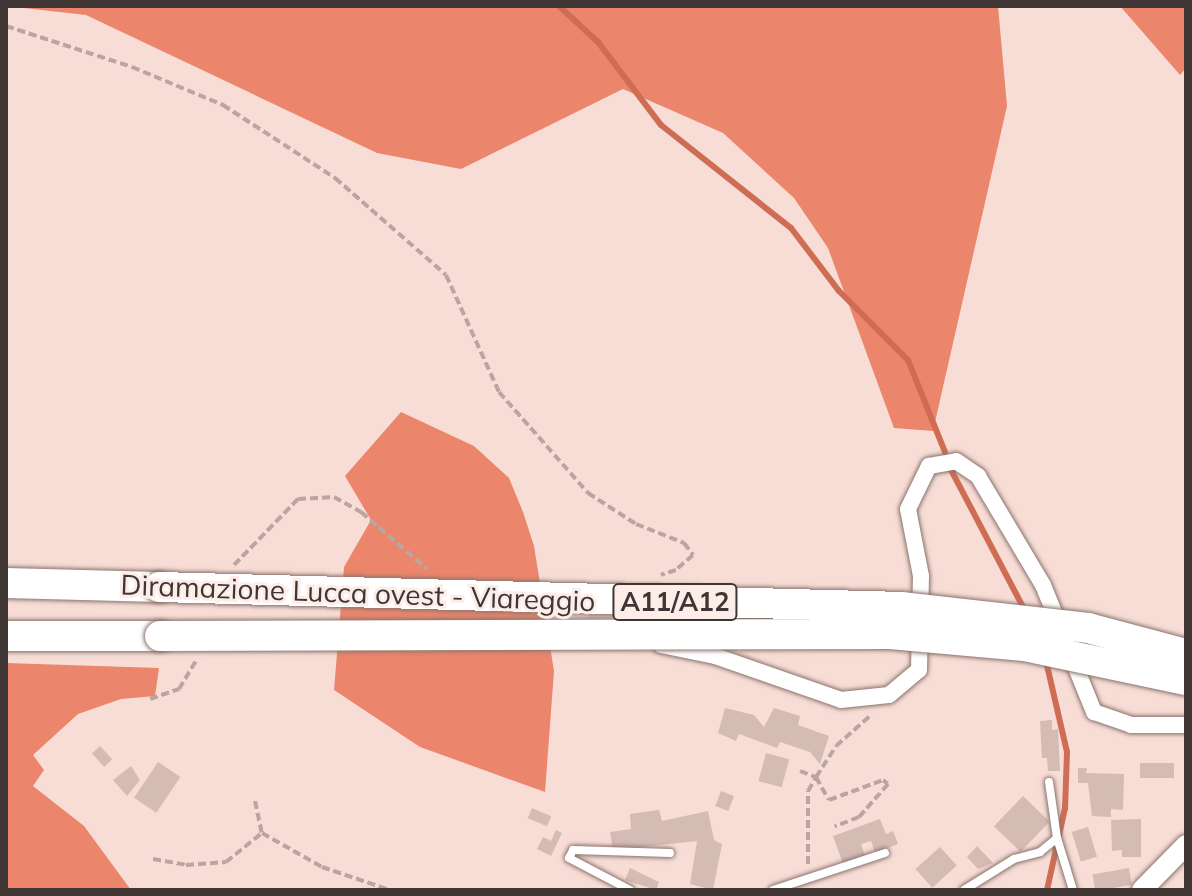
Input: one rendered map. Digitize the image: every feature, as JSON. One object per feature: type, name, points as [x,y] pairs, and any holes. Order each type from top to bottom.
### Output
[{"type":"highway","name":"Diramazione Lucca ovest - Viareggio","points":[[6,583],[901,607],[1088,628],[1186,654]]},
{"type":"highway","name":"Diramazione Lucca ovest - Viareggio","points":[[6,636],[890,634],[1024,646],[1186,680]]},
{"type":"street","points":[[549,622],[715,656],[841,700],[889,695],[919,670],[921,576],[908,509],[929,466],[956,461],[978,476],[1043,585],[1094,712],[1131,725],[1186,725]]},
{"type":"street","points":[[1142,890],[1186,845]]},
{"type":"lane","points":[[1049,782],[1057,838],[1073,890]]},
{"type":"lane","points":[[964,890],[1014,859],[1040,852],[1057,838]]},
{"type":"lane","points":[[630,890],[569,858],[573,850],[670,853]]},
{"type":"lane","points":[[773,890],[885,853]]},
{"type":"path","points":[[6,26],[132,67],[223,105],[335,178],[446,275],[499,392],[588,493],[636,524],[684,543],[693,555],[676,570],[649,578]]},
{"type":"path","points":[[805,880],[808,791],[836,746],[904,683]]},
{"type":"path","points":[[800,771],[816,777],[829,800],[883,780],[888,784],[859,817],[835,826]]},
{"type":"path","points":[[255,801],[262,833],[322,867],[390,890]]},
{"type":"path","points":[[153,859],[186,865],[226,862],[262,833]]},
{"type":"shaded area","points":[[6,6],[998,6],[1007,106],[933,431],[894,428],[828,248],[794,198],[723,133],[623,89],[461,169],[377,153],[86,15]]},
{"type":"shaded area","points":[[1120,6],[1186,6],[1186,68],[1180,75]]},
{"type":"shaded area","points":[[401,412],[474,446],[509,478],[523,512],[534,546],[554,671],[545,792],[420,747],[334,690],[344,567],[371,520],[345,476]]},
{"type":"shaded area","points":[[6,663],[159,668],[155,696],[121,699],[78,714],[33,755],[44,770],[33,786],[84,826],[131,890],[6,890]]},
{"type":"building","points":[[725,708],[754,715],[764,727],[774,708],[800,716],[798,725],[829,736],[820,764],[810,752],[780,742],[777,748],[739,734],[736,741],[718,733]]},
{"type":"building","points":[[1052,720],[1052,730],[1058,729],[1060,771],[1048,771],[1047,758],[1042,758],[1040,721]]},
{"type":"building","points":[[100,746],[112,759],[104,767],[92,754]]},
{"type":"building","points":[[766,753],[789,759],[782,787],[758,781]]},
{"type":"building","points":[[158,762],[180,777],[156,813],[134,798]]},
{"type":"building","points":[[1140,763],[1174,763],[1174,778],[1140,778]]},
{"type":"building","points":[[131,766],[140,780],[127,796],[113,780]]},
{"type":"building","points":[[1078,768],[1087,768],[1086,773],[1124,774],[1123,810],[1111,809],[1111,817],[1092,816],[1088,783],[1078,783]]},
{"type":"building","points":[[721,791],[734,796],[728,811],[715,806]]},
{"type":"building","points":[[1023,796],[1050,822],[1020,852],[994,826]]},
{"type":"building","points":[[532,808],[551,816],[547,826],[528,818]]},
{"type":"building","points":[[659,810],[662,821],[708,811],[714,840],[722,844],[713,890],[690,884],[697,841],[613,850],[610,832],[631,829],[630,814]]},
{"type":"building","points":[[880,819],[886,834],[893,831],[898,844],[875,853],[871,841],[861,844],[865,856],[843,864],[833,836]]},
{"type":"building","points":[[1141,819],[1141,857],[1122,857],[1122,850],[1112,851],[1111,820]]},
{"type":"building","points":[[1088,827],[1097,857],[1081,862],[1072,832]]},
{"type":"building","points":[[556,830],[562,833],[551,856],[537,849],[543,837],[551,841]]},
{"type":"building","points":[[977,846],[993,863],[978,869],[967,857]]},
{"type":"building","points":[[940,847],[957,866],[932,888],[915,869]]},
{"type":"building","points":[[630,868],[659,882],[656,890],[625,880]]},
{"type":"building","points":[[1129,868],[1132,885],[1095,890],[1093,874]]},
{"type":"waterway","points":[[559,6],[598,42],[661,125],[791,228],[839,291],[908,360],[945,452]]},
{"type":"waterway","points":[[949,466],[1025,611]]},
{"type":"waterway","points":[[1046,661],[1067,752],[1065,808],[1047,890]]}]
